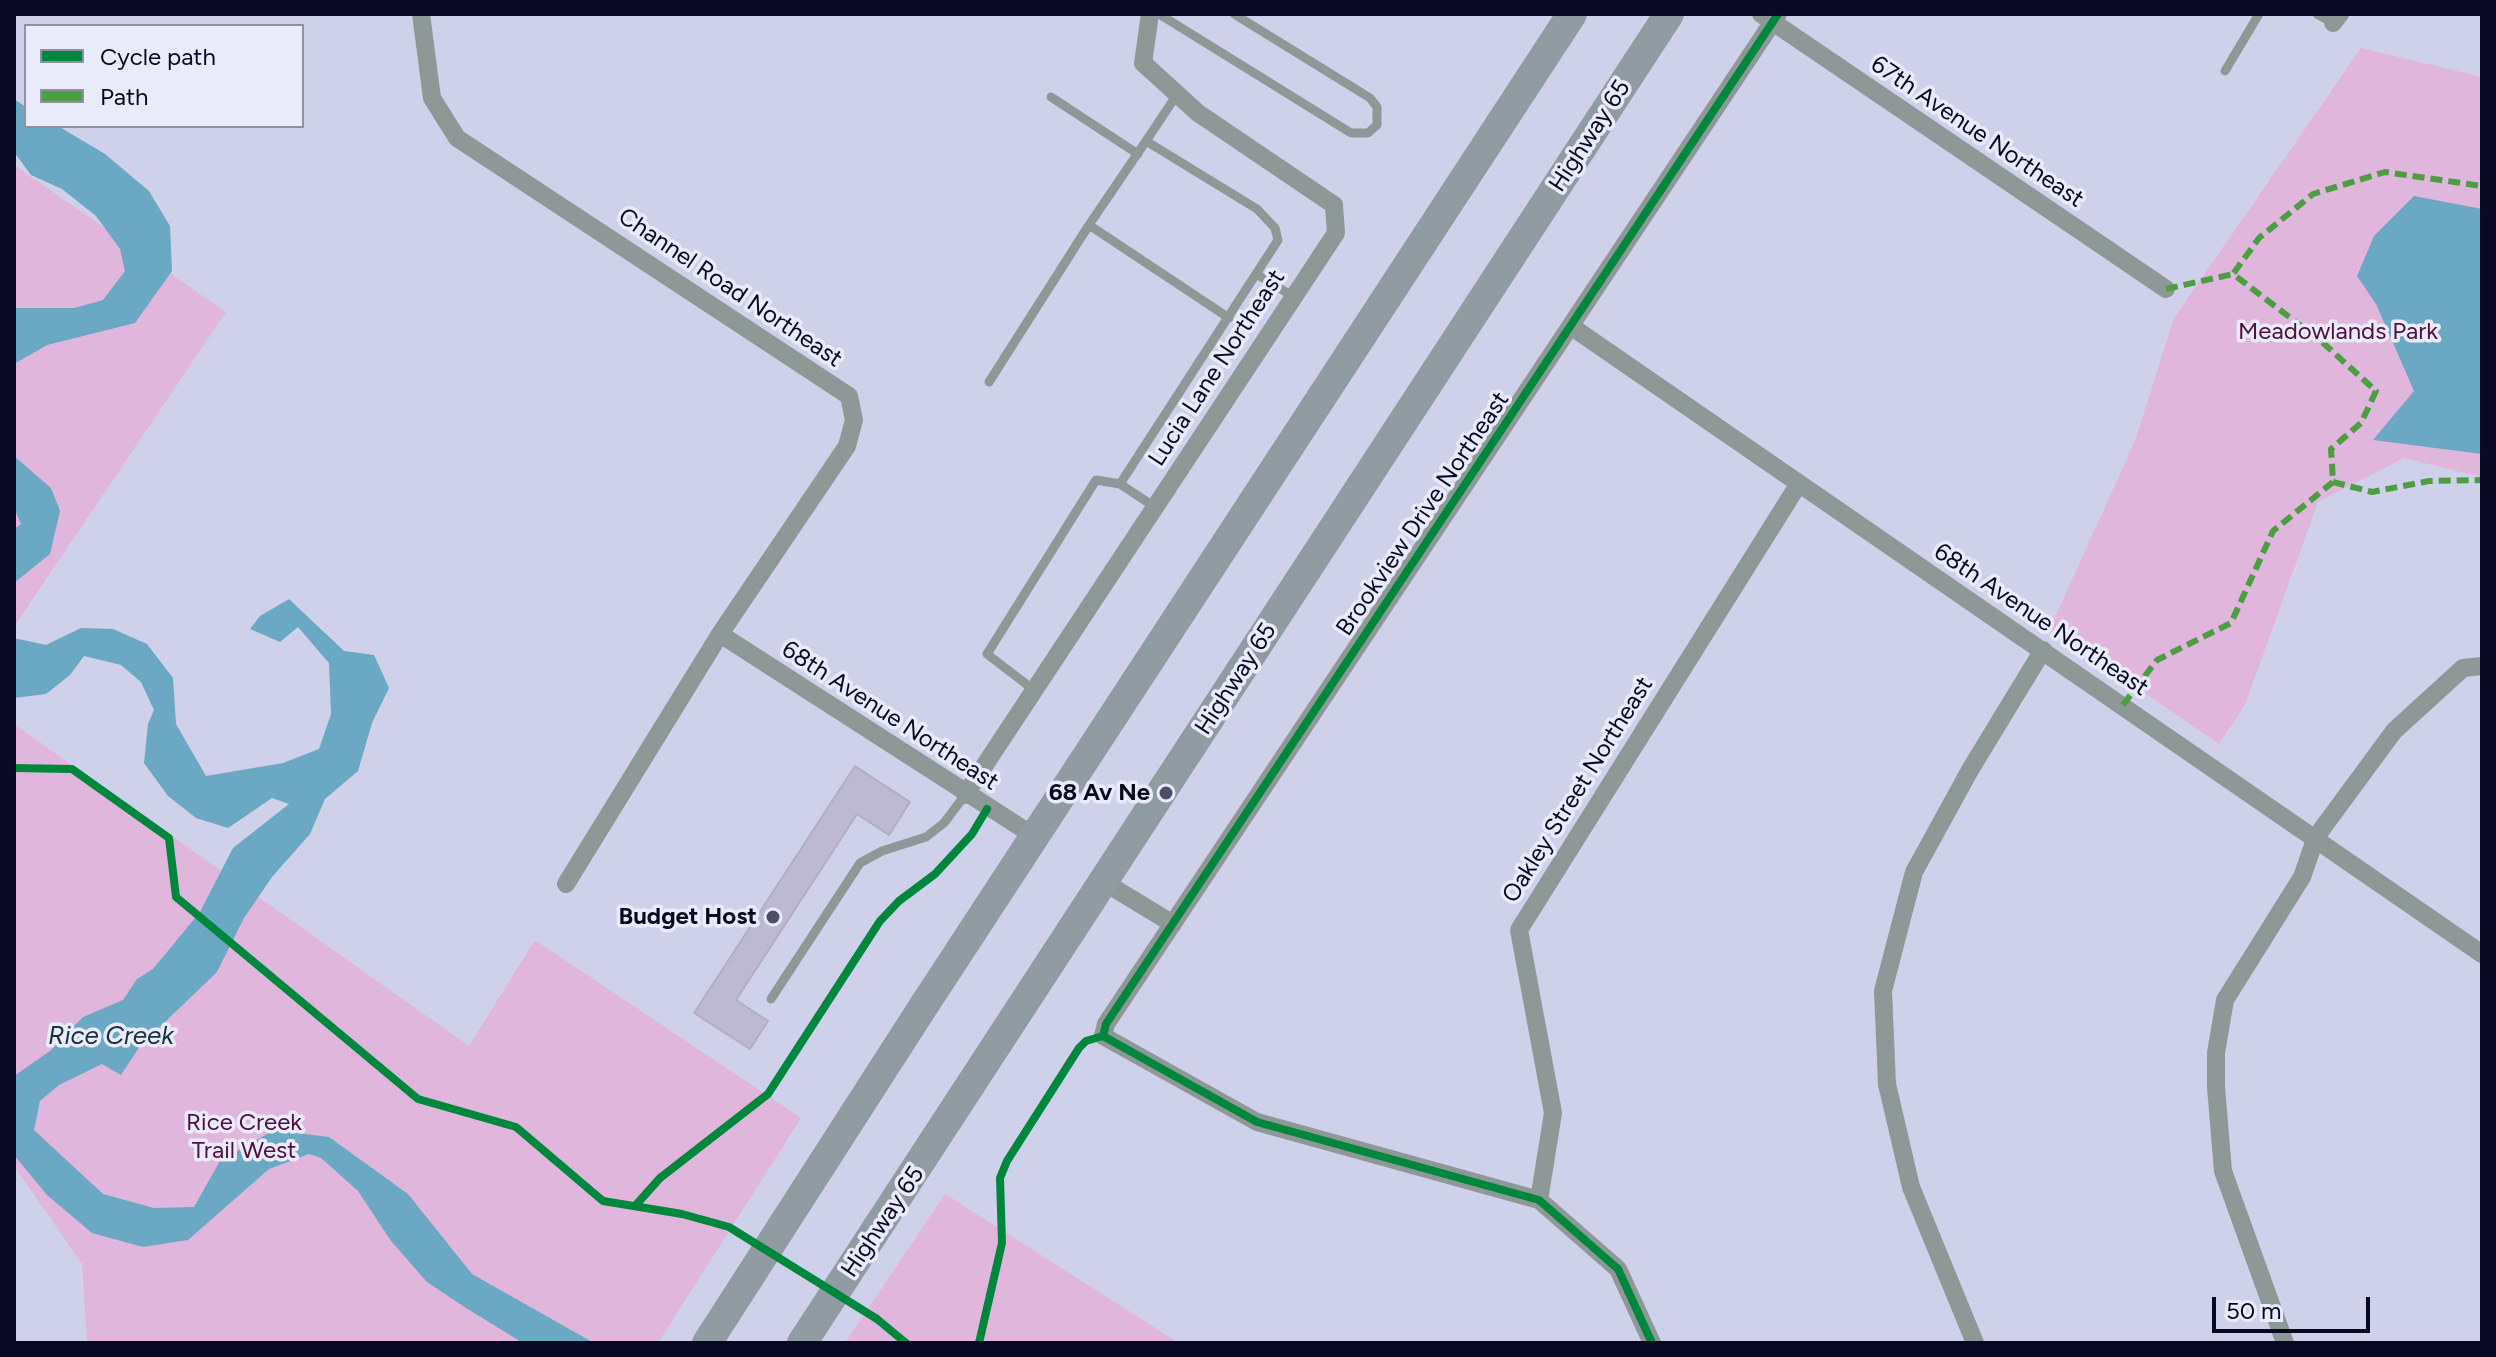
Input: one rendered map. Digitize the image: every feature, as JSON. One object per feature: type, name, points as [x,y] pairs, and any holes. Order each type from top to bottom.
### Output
[{"type":"highway","points":[[707,1343],[1034,836],[1572,14]]},
{"type":"highway","name":"Highway 65","points":[[802,1343],[1669,14]]},
{"type":"street","name":"Channel Road Northeast","points":[[421,14],[432,98],[457,138],[849,396],[854,420],[847,446],[720,634],[566,884]]},
{"type":"street","name":"Lucia Lane Northeast","points":[[965,795],[1336,233],[1334,205],[1176,96],[1143,63],[1150,14]]},
{"type":"street","name":"67th Avenue Northeast","points":[[1770,17],[2166,289]]},
{"type":"street","name":"Brookview Drive Northeast","points":[[1539,1200],[1257,1122],[1103,1036],[1106,1024],[1572,327],[1770,17]]},
{"type":"street","name":"68th Avenue Northeast","points":[[1572,327],[2482,954]]},
{"type":"street","name":"Oakley Street Northeast","points":[[1539,1200],[1553,1113],[1519,930],[1798,485]]},
{"type":"street","name":"68th Avenue Northeast","points":[[720,634],[965,795],[1034,836]]},
{"type":"street","points":[[1975,1343],[1911,1187],[1887,1084],[1883,991],[1914,872],[1970,770],[2043,650]]},
{"type":"street","points":[[2285,1343],[2223,1171],[2216,1129],[2216,1053],[2225,1000],[2302,877],[2316,837],[2394,731],[2463,668],[2482,666]]},
{"type":"street","points":[[1104,882],[1173,924]]},
{"type":"street","points":[[1539,1200],[1618,1269],[1652,1343]]},
{"type":"lane","points":[[1159,14],[1351,133],[1368,133],[1377,125],[1377,107],[1370,98],[1234,14]]},
{"type":"lane","points":[[2225,71],[2259,14]]},
{"type":"lane","points":[[989,382],[1176,96]]},
{"type":"lane","points":[[1051,97],[1138,154]]},
{"type":"lane","points":[[1120,484],[1278,240],[1275,228],[1257,209],[1146,141]]},
{"type":"lane","points":[[1089,225],[1229,318]]},
{"type":"lane","points":[[1258,275],[1294,297]]},
{"type":"lane","points":[[1034,690],[987,654],[1096,480],[1120,484],[1155,507]]},
{"type":"lane","points":[[771,999],[860,863],[882,851],[926,837],[944,823],[965,795]]},
{"type":"green space","name":"Meadowlands Park","points":[[2361,48],[2482,77],[2482,477],[2404,458],[2318,502],[2245,705],[2219,744],[2050,628],[2135,441],[2174,318]]},
{"type":"green space","points":[[14,165],[226,312],[14,627]]},
{"type":"green space","name":"Rice Creek Trail West","points":[[14,724],[469,1046],[535,940],[801,1118],[658,1343],[87,1343],[82,1264],[14,1166]]},
{"type":"green space","points":[[945,1194],[1179,1343],[845,1343]]},
{"type":"water","points":[[14,99],[24,106],[24,128],[61,128],[105,154],[149,191],[170,226],[172,271],[135,323],[47,345],[14,364],[14,308],[74,308],[103,300],[125,271],[120,249],[96,216],[62,189],[31,175],[14,152]]},
{"type":"water","points":[[2414,196],[2482,209],[2482,454],[2373,440],[2414,391],[2376,304],[2357,276],[2374,236]]},
{"type":"water","points":[[14,456],[51,488],[60,511],[50,554],[14,583],[14,529],[21,524],[14,508]]},
{"type":"water","name":"Rice Creek","points":[[289,599],[344,651],[374,655],[389,688],[372,723],[358,771],[325,799],[310,834],[272,877],[244,918],[217,972],[140,1046],[121,1075],[102,1064],[59,1085],[40,1101],[34,1130],[103,1194],[154,1208],[194,1207],[220,1161],[274,1130],[329,1137],[408,1194],[472,1274],[594,1343],[523,1343],[466,1308],[427,1282],[391,1241],[358,1191],[321,1158],[309,1154],[269,1169],[188,1240],[143,1247],[92,1233],[47,1195],[14,1155],[14,1076],[50,1051],[83,1017],[123,1000],[137,979],[153,969],[200,912],[233,848],[289,804],[272,798],[228,828],[196,818],[168,796],[144,763],[148,724],[154,710],[141,682],[121,665],[84,656],[70,675],[46,694],[14,698],[14,638],[46,645],[81,628],[113,629],[147,644],[173,678],[176,724],[206,776],[283,763],[319,749],[331,714],[329,663],[298,627],[280,642],[250,629],[260,616]]},
{"type":"building","name":"Budget Host","points":[[855,766],[910,802],[889,835],[857,814],[736,1000],[768,1021],[750,1049],[694,1013]]},
{"type":"marked path","points":[[2123,705],[2157,660],[2231,623],[2273,531],[2333,482],[2331,449],[2361,423],[2376,391],[2322,342],[2233,274],[2259,238],[2313,194],[2385,172],[2482,186]]},
{"type":"marked path","points":[[2166,289],[2233,274]]},
{"type":"marked path","points":[[2333,482],[2372,492],[2429,481],[2482,480]]},
{"type":"cycle path","points":[[1103,1036],[1106,1024],[1778,14]]},
{"type":"cycle path","points":[[14,768],[72,769],[169,838],[176,897],[418,1099],[516,1127],[603,1201],[682,1214],[729,1227],[877,1319],[906,1343]]},
{"type":"cycle path","points":[[635,1206],[660,1178],[768,1094],[880,921],[899,901],[935,874],[972,834],[987,809]]},
{"type":"cycle path","points":[[1103,1036],[1257,1122],[1539,1200],[1618,1269],[1652,1343]]},
{"type":"cycle path","points":[[979,1343],[1002,1243],[1000,1178],[1007,1161],[1079,1048],[1086,1041],[1103,1036]]},
{"type":"place","name":"68 Av Ne","points":[[1166,793]]},
{"type":"place","name":"Budget Host","points":[[773,917]]}]
